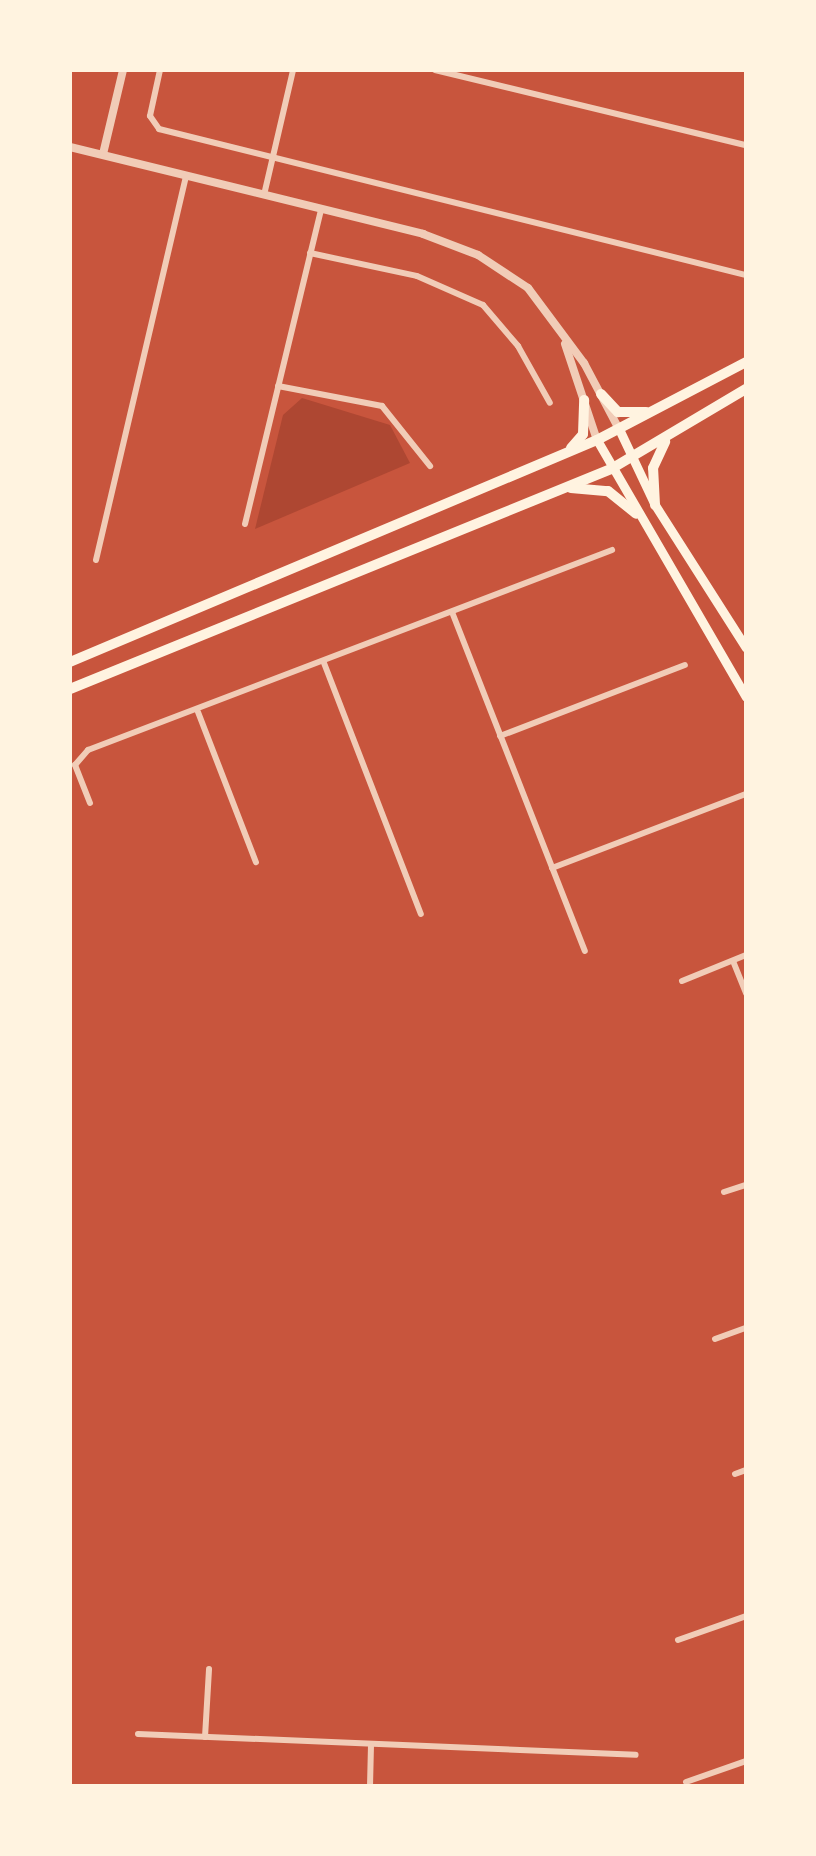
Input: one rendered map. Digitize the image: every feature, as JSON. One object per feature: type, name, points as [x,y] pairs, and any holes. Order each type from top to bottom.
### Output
[{"type":"main road","points":[[70,662],[597,440],[746,362]]},
{"type":"main road","points":[[70,688],[611,469],[666,441],[746,389]]},
{"type":"main road","points":[[601,394],[618,412],[652,412]]},
{"type":"main road","points":[[568,452],[583,434],[584,400]]},
{"type":"main road","points":[[619,429],[654,505],[746,648]]},
{"type":"main road","points":[[597,440],[636,514],[746,697]]},
{"type":"main road","points":[[654,505],[653,468],[666,441]]},
{"type":"main road","points":[[567,488],[608,491],[636,514]]},
{"type":"street","points":[[103,154],[122,70]]},
{"type":"street","points":[[160,70],[150,116],[159,129],[746,275]]},
{"type":"street","points":[[263,196],[293,70]]},
{"type":"street","points":[[434,70],[746,146]]},
{"type":"street","points":[[70,147],[321,210],[478,255],[528,288],[601,394],[619,429]]},
{"type":"street","points":[[96,560],[186,176]]},
{"type":"street","points":[[245,524],[321,210]]},
{"type":"street","points":[[310,254],[417,276],[483,305],[511,335],[550,403]]},
{"type":"street","points":[[562,335],[597,440]]},
{"type":"street","points":[[278,386],[382,406],[430,466]]},
{"type":"street","points":[[90,804],[75,761],[88,750],[198,712],[612,550]]},
{"type":"street","points":[[452,612],[585,951]]},
{"type":"street","points":[[324,662],[422,914]]},
{"type":"street","points":[[500,736],[685,665]]},
{"type":"street","points":[[198,712],[256,862]]},
{"type":"street","points":[[552,868],[746,794]]},
{"type":"street","points":[[682,981],[746,955]]},
{"type":"street","points":[[733,960],[746,994]]},
{"type":"street","points":[[724,1192],[746,1185]]},
{"type":"street","points":[[715,1338],[746,1328]]},
{"type":"street","points":[[735,1474],[746,1470]]},
{"type":"street","points":[[678,1640],[746,1616]]},
{"type":"street","points":[[205,1737],[209,1668]]},
{"type":"street","points":[[138,1734],[636,1755]]},
{"type":"street","points":[[370,1786],[371,1745]]},
{"type":"street","points":[[686,1782],[746,1761]]},
{"type":"shaded area","points":[[302,398],[390,425],[410,463],[255,529],[283,415]]}]
